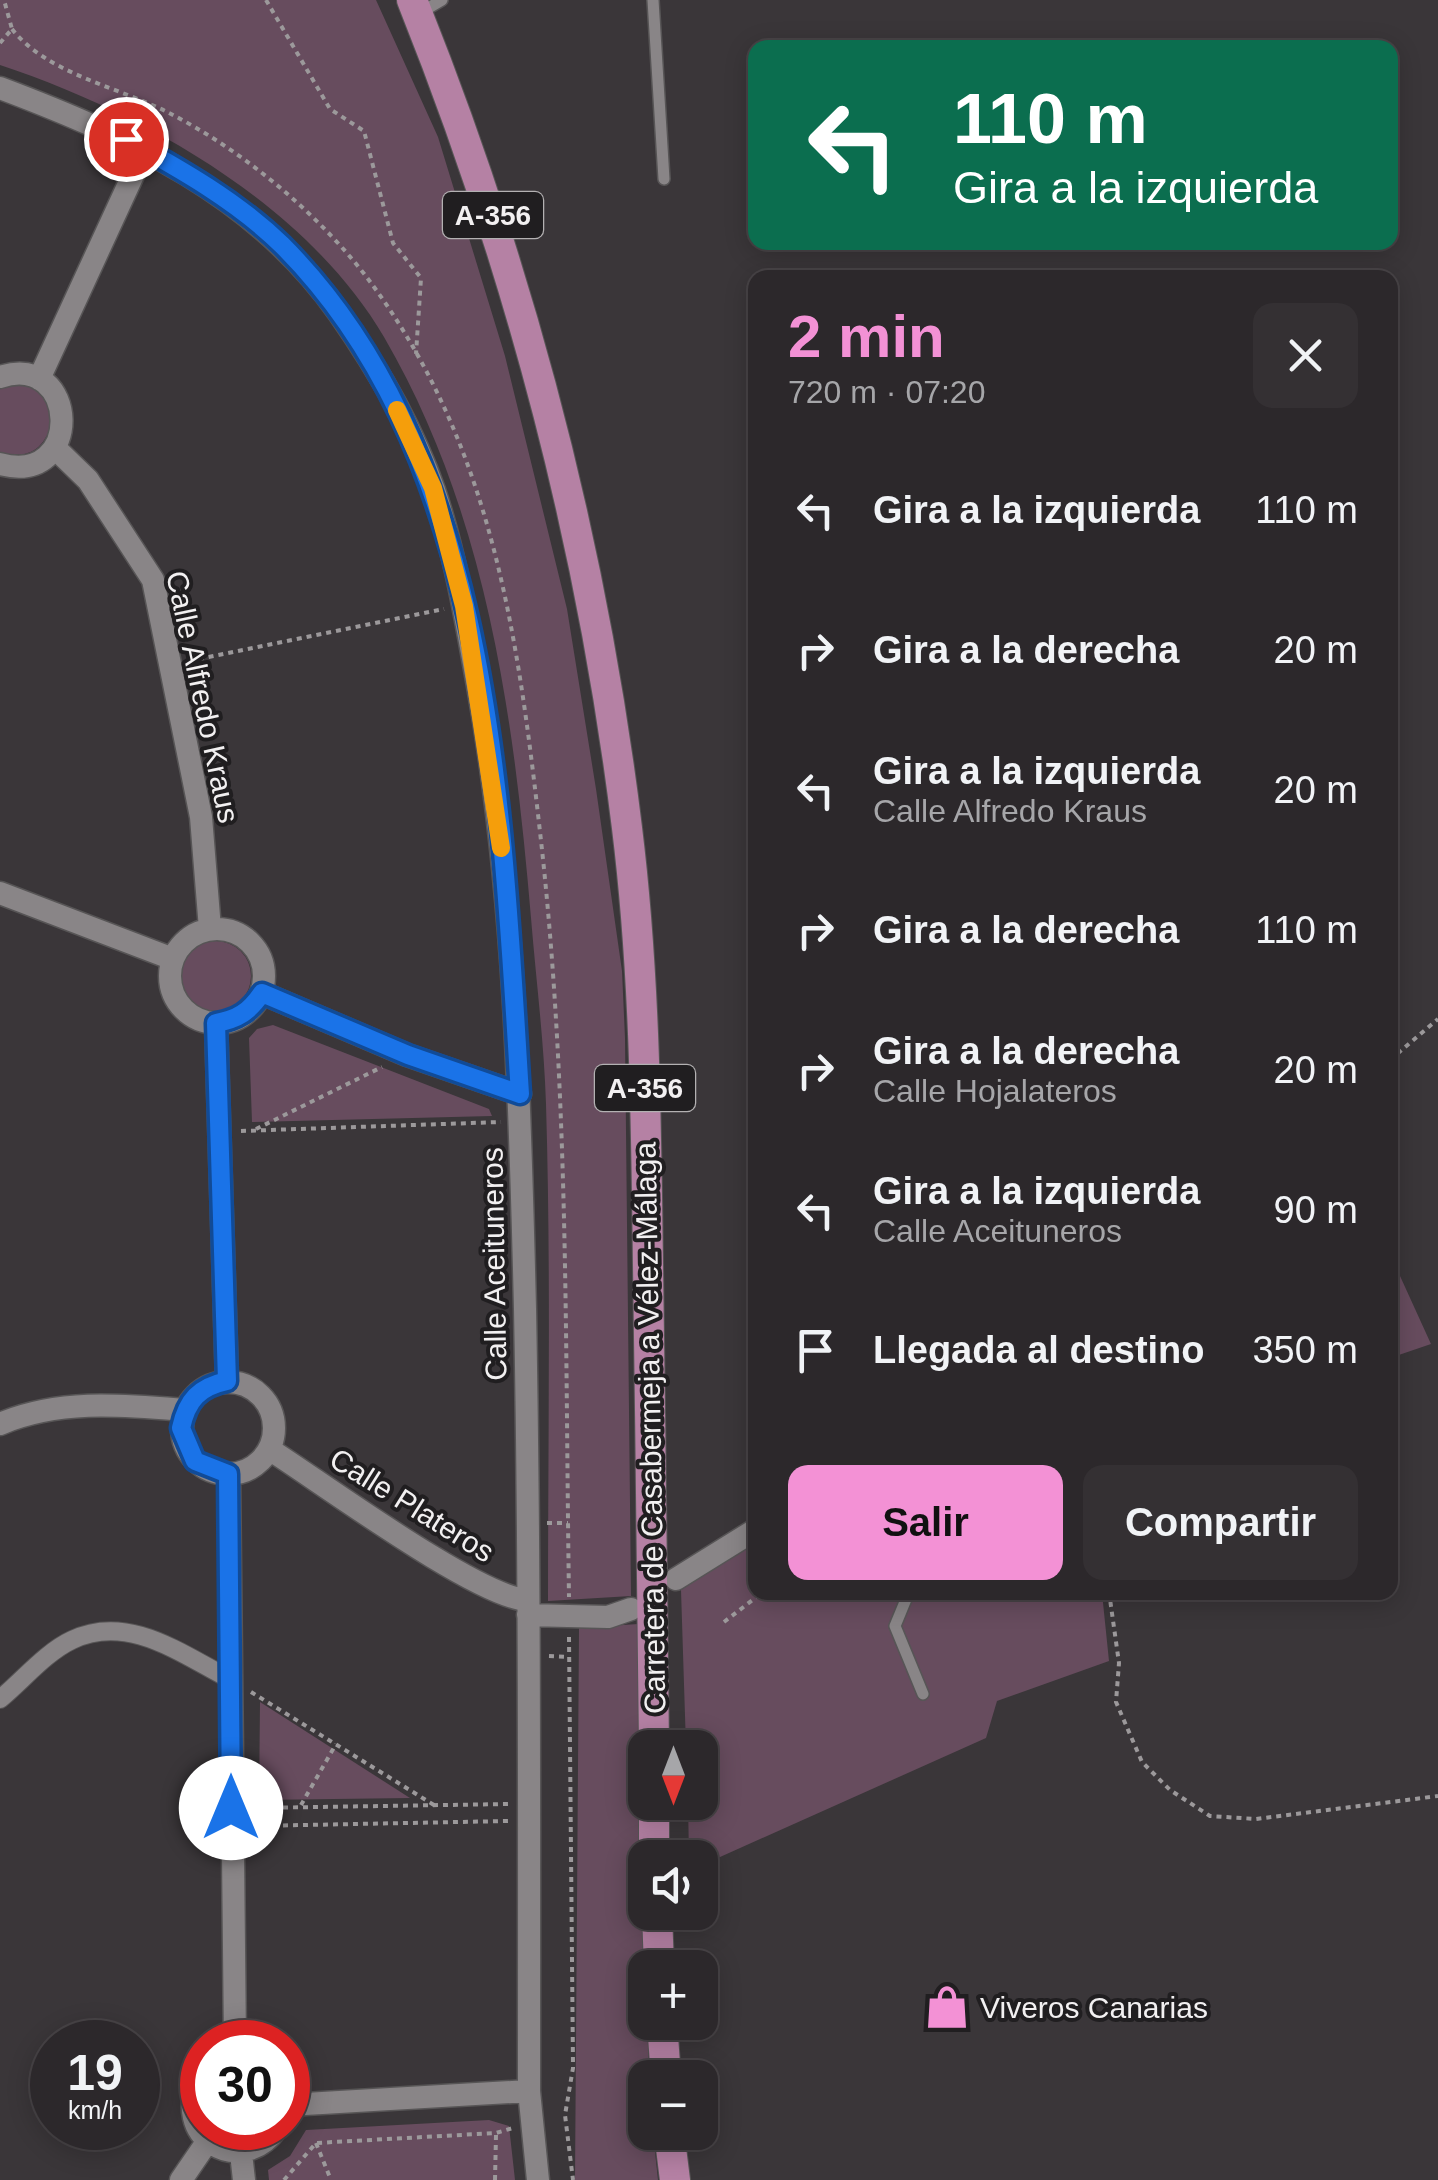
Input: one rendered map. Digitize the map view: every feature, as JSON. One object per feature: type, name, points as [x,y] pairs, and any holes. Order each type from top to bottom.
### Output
[{"type":"main road","name":"Carretera de Casabermeja a Vélez-Málaga","points":[[420,4],[490,205],[542,375],[596,614],[627,830],[645,1039],[654,1730]]},
{"type":"main road","points":[[671,2150],[675,2180]]},
{"type":"street","name":"Calle Aceituneros","points":[[0,88],[107,128],[200,181],[281,244],[336,309],[388,390],[433,488],[464,606],[486,730],[504,870],[520,1094],[530,2091],[538,2180]]},
{"type":"street","points":[[39,379],[144,149]]},
{"type":"street","points":[[0,377],[24,374],[39,379],[60,402],[62,434],[55,448],[28,466],[0,464]]},
{"type":"street","name":"Calle Alfredo Kraus","points":[[55,448],[88,480],[154,580],[200,817],[210,929]]},
{"type":"street","points":[[0,893],[173,959]]},
{"type":"street","points":[[210,929],[230,930],[248,939],[260,954],[266,973],[262,993],[252,1009],[235,1020],[216,1023],[184,1009],[174,994],[173,959],[194,934],[210,929]]},
{"type":"street","points":[[262,993],[408,1055],[520,1094]]},
{"type":"street","points":[[216,1023],[227,1381]]},
{"type":"street","points":[[227,1381],[246,1385],[262,1396],[272,1412],[274,1431],[269,1449],[259,1462],[228,1474],[195,1461],[181,1428],[184,1410],[209,1385],[227,1381]]},
{"type":"street","points":[[0,1424],[24,1414],[100,1404],[184,1410]]},
{"type":"street","name":"Calle Plateros","points":[[269,1449],[506,1599],[569,1617],[608,1617],[631,1609]]},
{"type":"street","points":[[228,1474],[235,2020]]},
{"type":"street","points":[[676,1579],[748,1534]]},
{"type":"street","points":[[0,1699],[70,1640],[102,1631],[137,1632],[230,1678]]},
{"type":"street","points":[[310,2104],[530,2091]]},
{"type":"street","points":[[181,2180],[202,2150]]},
{"type":"street","points":[[221,2150],[250,2150]]},
{"type":"street","points":[[241,2153],[244,2180]]},
{"type":"lane","points":[[653,0],[664,179]]},
{"type":"lane","points":[[906,1600],[895,1626],[923,1694]]},
{"type":"path","points":[[4,0],[12,29],[40,56],[132,94],[234,153],[316,223],[373,285],[416,355],[466,455],[505,582],[553,943],[564,1156],[573,2068],[565,2115],[573,2180]]},
{"type":"path","points":[[266,0],[330,109],[364,130],[394,243],[422,278],[416,355]]},
{"type":"path","points":[[0,43],[12,29]]},
{"type":"path","points":[[171,664],[464,606]]},
{"type":"path","points":[[1398,1053],[1438,1018]]},
{"type":"path","points":[[252,1131],[408,1055]]},
{"type":"path","points":[[219,1132],[521,1121]]},
{"type":"path","points":[[724,1622],[753,1600]]},
{"type":"path","points":[[1110,1600],[1118,1663],[1116,1702],[1142,1762],[1170,1790],[1210,1816],[1256,1820],[1438,1796]]},
{"type":"path","points":[[230,1678],[434,1805]]},
{"type":"path","points":[[300,1807],[336,1744]]},
{"type":"path","points":[[231,1817],[300,1807],[434,1805],[528,1812]]},
{"type":"path","points":[[231,1817],[528,1812]]},
{"type":"path","points":[[284,2180],[316,2143],[496,2133],[532,2122]]},
{"type":"path","points":[[495,2180],[496,2133]]},
{"type":"path","points":[[316,2143],[331,2180]]},
{"type":"shaded area","points":[[0,0],[376,0],[438,137],[505,356],[567,609],[622,971],[631,1596],[548,1601],[548,1228],[540,1011],[504,693],[490,618],[448,474],[384,337],[351,289],[311,245],[266,205],[163,137],[109,109],[0,65]]},
{"type":"shaded area","points":[[21,382],[43,393],[54,416],[47,436],[36,449],[21,454],[0,452],[0,386]]},
{"type":"shaded area","points":[[216,941],[241,951],[251,976],[241,1001],[216,1011],[191,1001],[181,976],[191,951]]},
{"type":"shaded area","points":[[273,1025],[489,1109],[492,1116],[252,1122],[249,1038],[257,1029]]},
{"type":"shaded area","points":[[1398,1272],[1431,1344],[1398,1355]]},
{"type":"shaded area","points":[[748,1546],[748,1600],[1103,1600],[1109,1661],[997,1701],[986,1738],[718,1858],[718,1840],[689,1840],[688,1820],[718,1820],[718,1730],[685,1730],[681,1590]]},
{"type":"shaded area","points":[[638,1624],[641,1730],[628,1730],[628,1820],[643,1820],[643,1840],[628,1840],[628,1930],[645,1930],[646,1950],[628,1950],[628,2040],[648,2040],[649,2060],[628,2060],[628,2150],[655,2150],[658,2180],[575,2180],[579,1628]]},
{"type":"shaded area","points":[[260,1702],[410,1798],[259,1800]]},
{"type":"shaded area","points":[[489,2120],[509,2126],[515,2180],[269,2180],[268,2170],[294,2150],[310,2150],[310,2130]]},
{"type":"slow traffic","points":[[397,410],[433,488],[464,606],[486,730],[501,848]]},
{"type":"place","name":"Viveros Canarias","points":[[947,2007]]},
{"type":"route","points":[[126,139],[200,181],[281,244],[336,309],[388,390],[433,488],[464,606],[486,730],[504,870],[520,1094],[408,1055],[262,993],[252,1009],[235,1020],[216,1023],[227,1381],[209,1385],[194,1396],[184,1410],[181,1428],[185,1446],[195,1461],[211,1471],[228,1474],[231,1808]]}]
